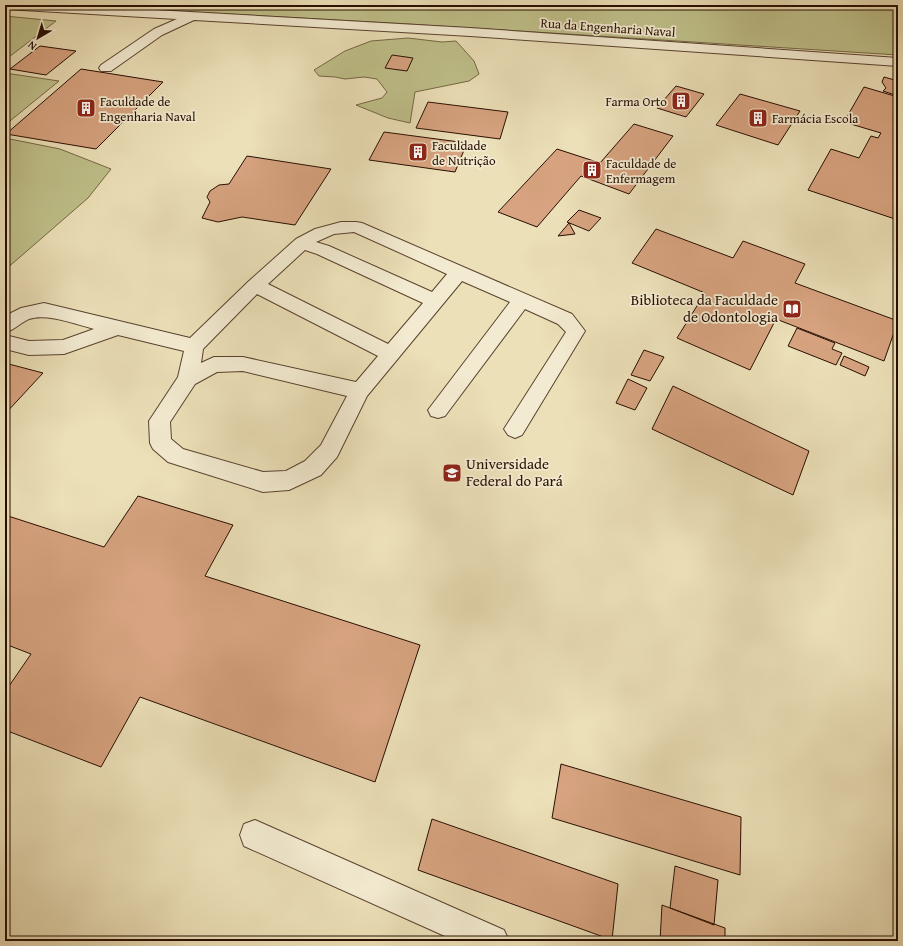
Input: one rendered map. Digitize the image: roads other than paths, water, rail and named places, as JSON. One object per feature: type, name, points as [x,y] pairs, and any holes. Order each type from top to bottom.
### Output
[{"type":"lane","name":"Rua da Engenharia Naval","points":[[5,5],[470,32],[898,62]]},
{"type":"lane","points":[[106,68],[158,32],[193,16]]},
{"type":"lane","points":[[461,273],[454,278],[360,391],[329,451],[313,468],[289,480],[263,482],[176,456],[161,443],[159,421],[188,379],[194,346],[255,286],[302,244],[315,234],[341,226],[356,227],[461,273],[522,300],[566,319],[576,330],[515,429]]},
{"type":"lane","points":[[302,244],[323,250],[435,301]]},
{"type":"lane","points":[[255,286],[391,354]]},
{"type":"lane","points":[[438,410],[522,300]]},
{"type":"lane","points":[[5,326],[13,319],[28,312],[44,310],[194,346]]},
{"type":"lane","points":[[5,342],[29,348],[64,347],[116,328]]},
{"type":"lane","points":[[188,379],[214,365],[243,364],[360,391]]},
{"type":"lane","points":[[255,835],[493,941]]},
{"type":"place","name":"Farma Orto","points":[[681,101]]},
{"type":"place","name":"Faculdade de Engenharia Naval","points":[[86,108]]},
{"type":"place","name":"Farmácia Escola","points":[[758,118]]},
{"type":"place","name":"Faculdade de Nutrição","points":[[418,152]]},
{"type":"place","name":"Faculdade de Enfermagem","points":[[592,170]]},
{"type":"place","name":"Biblioteca da Faculdade de Odontologia","points":[[792,309]]},
{"type":"place","name":"Universidade Federal do Pará","points":[[452,473]]}]
